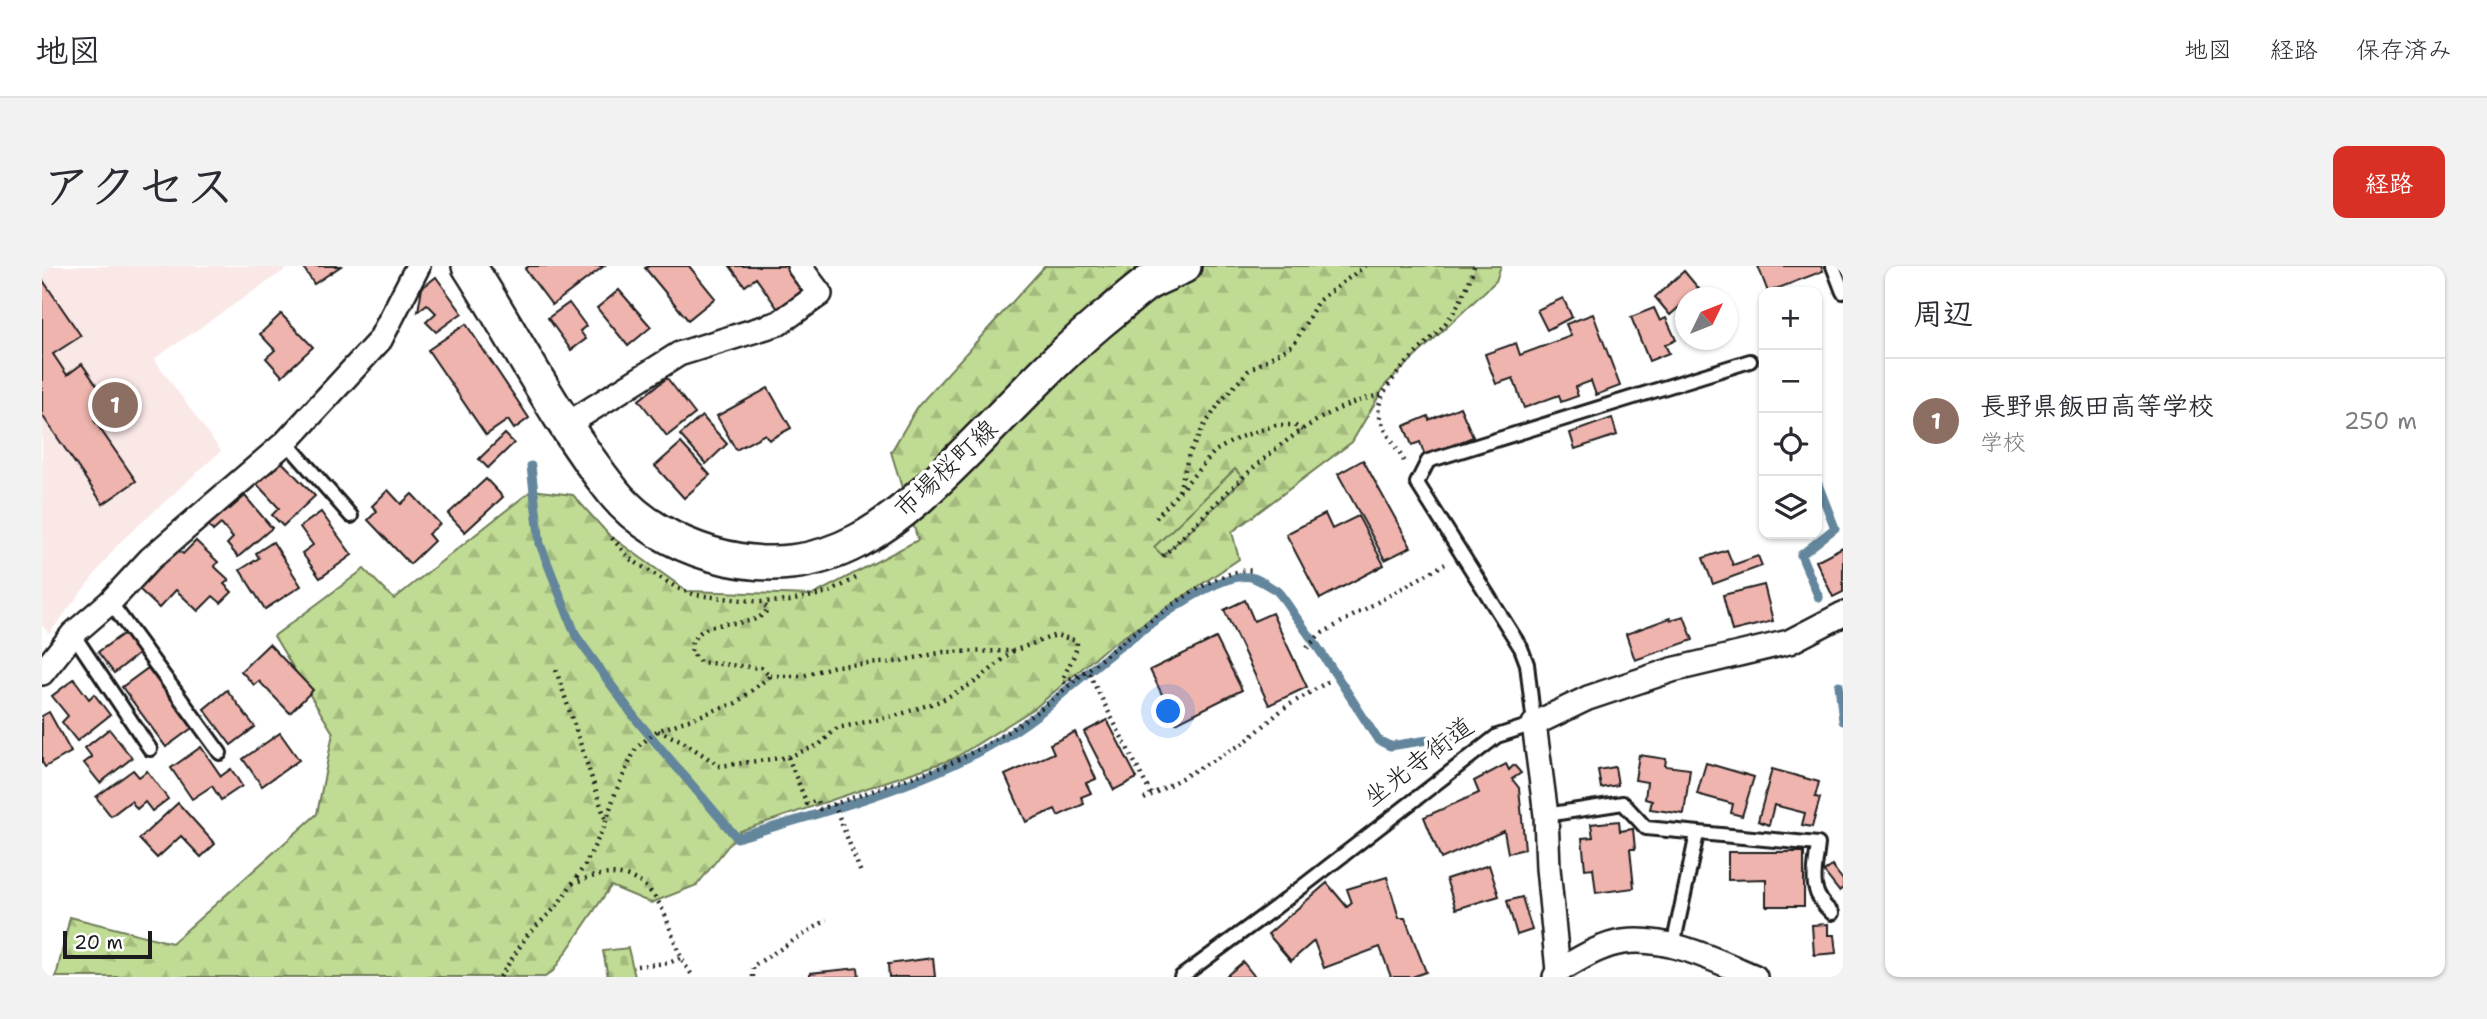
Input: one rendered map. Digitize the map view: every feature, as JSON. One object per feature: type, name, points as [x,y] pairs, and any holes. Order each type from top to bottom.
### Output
[{"type":"main road","name":"市場桜町線","points":[[469,266],[566,425],[615,495],[641,519],[667,537],[696,550],[754,564],[778,564],[821,558],[864,537],[925,494],[1079,338],[1146,284],[1184,266]]},
{"type":"street","points":[[42,673],[73,634],[110,602],[150,559],[286,442],[380,340],[418,266]]},
{"type":"street","points":[[566,425],[679,354],[779,323],[820,294],[799,266]]},
{"type":"street","name":"坐光寺街道","points":[[1534,724],[1588,698],[1672,670],[1789,642],[1843,614]]},
{"type":"street","points":[[1534,724],[1546,815],[1557,974],[1588,954],[1622,942],[1646,942],[1673,946],[1755,977]]},
{"type":"lane","points":[[1833,266],[1843,292]]},
{"type":"lane","points":[[1534,724],[1527,664],[1521,648],[1417,483],[1428,461],[1750,361]]},
{"type":"lane","points":[[286,442],[351,516]]},
{"type":"lane","points":[[110,602],[220,753]]},
{"type":"lane","points":[[73,634],[150,750]]},
{"type":"lane","name":"坐光寺街道","points":[[1181,977],[1497,736],[1534,724]]},
{"type":"lane","points":[[1546,815],[1623,803],[1646,828],[1818,844],[1816,896],[1832,913]]},
{"type":"lane","points":[[1673,946],[1697,834]]},
{"type":"path","points":[[1179,491],[1189,454],[1221,401],[1248,372],[1294,344],[1318,301],[1365,266]]},
{"type":"path","points":[[1417,483],[1383,424],[1379,412],[1381,395],[1446,323],[1468,290],[1474,266]]},
{"type":"path","points":[[1163,556],[1277,448],[1302,430],[1360,399],[1381,395]]},
{"type":"path","points":[[1156,518],[1215,451],[1240,437],[1276,425],[1294,425],[1302,430]]},
{"type":"path","points":[[1307,648],[1319,635],[1447,563],[1446,530]]},
{"type":"path","points":[[788,757],[807,804],[817,800],[820,809],[965,757],[1038,711],[1087,673],[1101,657],[1189,594],[1240,570],[1255,571]]},
{"type":"path","points":[[762,602],[768,609],[762,617],[727,622],[703,630],[692,642],[691,652],[700,662],[761,668],[770,676]]},
{"type":"path","points":[[656,732],[680,740],[720,766],[788,757],[819,746],[837,728],[895,716],[940,701],[977,681],[1013,651],[1056,635],[1077,641],[1077,650],[1063,680],[1065,682],[1087,673]]},
{"type":"path","points":[[500,977],[528,934],[556,907],[585,865],[606,821],[629,758],[656,732],[736,703],[770,676],[802,676],[835,666],[895,663],[943,652],[1013,651]]},
{"type":"path","points":[[556,670],[606,821]]},
{"type":"path","points":[[1087,673],[1152,796]]},
{"type":"path","points":[[1144,799],[1244,743],[1284,708],[1329,681]]},
{"type":"path","points":[[834,804],[861,873]]},
{"type":"path","points":[[572,884],[589,876],[610,872],[632,877],[657,899],[680,958],[694,977]]},
{"type":"path","points":[[753,977],[753,966],[827,920]]},
{"type":"path","points":[[637,966],[669,963],[680,958]]},
{"type":"shaded area","points":[[42,266],[291,266],[154,359],[221,451],[119,543],[49,634],[42,625]]},
{"type":"green space","points":[[1045,266],[1501,266],[1496,281],[1386,384],[1352,442],[1232,532],[1239,559],[1104,650],[1035,708],[953,759],[740,831],[697,885],[651,903],[611,886],[553,971],[545,977],[56,977],[70,917],[172,943],[317,814],[333,733],[274,636],[364,569],[394,599],[532,490],[573,495],[609,535],[687,591],[813,595],[918,540],[891,452],[918,406]]},
{"type":"green space","points":[[1235,469],[1244,479],[1163,556],[1154,547]]},
{"type":"green space","points":[[628,948],[635,977],[608,977],[603,951]]},
{"type":"building","points":[[304,266],[341,266],[314,284]]},
{"type":"building","points":[[529,266],[604,266],[552,305],[525,269]]},
{"type":"building","points":[[689,266],[715,298],[688,320],[645,268]]},
{"type":"building","points":[[730,266],[787,266],[804,289],[778,309],[756,278],[745,286]]},
{"type":"building","points":[[1758,266],[1821,266],[1823,271],[1781,287],[1766,287]]},
{"type":"building","points":[[1684,271],[1697,287],[1675,287],[1675,311],[1670,315],[1655,297]]},
{"type":"building","points":[[436,277],[462,313],[436,332],[426,322],[436,313],[427,304],[418,311],[422,288]]},
{"type":"building","points":[[42,279],[81,336],[53,354],[67,375],[82,364],[112,408],[94,420],[136,481],[103,504],[42,415]]},
{"type":"building","points":[[619,290],[651,327],[628,346],[597,308]]},
{"type":"building","points":[[1563,298],[1572,317],[1547,330],[1537,310]]},
{"type":"building","points":[[569,303],[586,326],[580,331],[586,339],[571,350],[548,318]]},
{"type":"building","points":[[1654,308],[1660,321],[1666,318],[1675,338],[1675,340],[1665,345],[1669,353],[1649,361],[1631,317]]},
{"type":"building","points":[[281,314],[313,347],[282,376],[266,358],[275,350],[260,334]]},
{"type":"building","points":[[1593,314],[1620,386],[1596,395],[1591,381],[1575,387],[1578,396],[1561,402],[1559,395],[1524,408],[1513,378],[1496,384],[1485,354],[1516,343],[1520,355],[1571,336],[1566,324]]},
{"type":"building","points":[[466,324],[529,418],[514,429],[508,420],[486,435],[428,350]]},
{"type":"building","points":[[667,378],[695,414],[667,436],[639,400]]},
{"type":"building","points":[[768,388],[791,428],[769,440],[765,434],[736,450],[717,416]]},
{"type":"building","points":[[1460,407],[1473,437],[1425,456],[1420,442],[1412,445],[1404,426],[1428,416],[1429,420]]},
{"type":"building","points":[[702,416],[727,444],[706,464],[680,435]]},
{"type":"building","points":[[1612,418],[1617,435],[1575,449],[1570,433]]},
{"type":"building","points":[[505,434],[514,443],[488,468],[479,459]]},
{"type":"building","points":[[681,443],[710,475],[684,498],[655,466]]},
{"type":"building","points":[[277,457],[315,496],[283,526],[272,515],[279,508],[253,480]]},
{"type":"building","points":[[1363,460],[1411,547],[1385,560],[1338,474]]},
{"type":"building","points":[[486,479],[503,497],[465,532],[448,514]]},
{"type":"building","points":[[388,490],[401,504],[412,494],[440,524],[428,534],[434,541],[410,564],[368,520],[377,511],[372,506]]},
{"type":"building","points":[[245,496],[272,528],[238,557],[227,544],[233,538],[221,524],[213,531],[204,520],[225,502],[230,509]]},
{"type":"building","points":[[321,512],[352,555],[320,578],[302,553],[313,545],[300,527]]},
{"type":"building","points":[[1325,514],[1332,529],[1358,516],[1384,565],[1320,599],[1286,534]]},
{"type":"building","points":[[196,541],[218,562],[214,566],[229,580],[224,584],[232,592],[221,603],[213,596],[198,611],[176,590],[159,608],[138,588],[176,548],[183,554]]},
{"type":"building","points":[[273,542],[301,586],[265,609],[240,570],[259,558],[256,553]]},
{"type":"building","points":[[1843,547],[1843,592],[1833,597],[1816,561]]},
{"type":"building","points":[[1727,550],[1733,565],[1758,556],[1762,566],[1713,584],[1703,558]]},
{"type":"building","points":[[1764,585],[1773,621],[1732,631],[1723,595]]},
{"type":"building","points":[[1245,600],[1254,621],[1272,613],[1307,687],[1269,705],[1224,610]]},
{"type":"building","points":[[1684,616],[1693,640],[1635,660],[1626,634],[1670,618],[1671,620]]},
{"type":"building","points":[[126,632],[141,652],[114,673],[98,652]]},
{"type":"building","points":[[1216,638],[1242,690],[1176,723],[1150,670]]},
{"type":"building","points":[[269,644],[313,690],[290,713],[259,681],[254,685],[241,671]]},
{"type":"building","points":[[148,668],[192,728],[166,747],[122,687]]},
{"type":"building","points":[[74,679],[89,699],[94,694],[110,715],[77,741],[62,722],[68,716],[52,696]]},
{"type":"building","points":[[227,690],[255,727],[231,745],[204,709]]},
{"type":"building","points":[[49,712],[71,752],[45,767],[42,762],[42,716]]},
{"type":"building","points":[[1107,720],[1137,778],[1114,790],[1084,732]]},
{"type":"building","points":[[109,729],[132,758],[100,783],[84,763],[92,757],[85,748]]},
{"type":"building","points":[[1075,732],[1096,779],[1086,783],[1091,793],[1081,797],[1084,804],[1058,816],[1055,809],[1026,822],[1005,775],[1054,753],[1050,744]]},
{"type":"building","points":[[280,733],[299,760],[262,786],[243,759]]},
{"type":"building","points":[[201,747],[221,776],[231,769],[242,786],[221,800],[212,786],[192,799],[171,768]]},
{"type":"building","points":[[1639,755],[1666,759],[1665,766],[1690,769],[1684,814],[1650,809],[1652,801],[1645,799],[1647,782],[1635,780]]},
{"type":"building","points":[[1706,763],[1754,777],[1742,816],[1731,813],[1733,804],[1697,794]]},
{"type":"building","points":[[1506,764],[1509,770],[1514,765],[1521,773],[1512,779],[1519,788],[1525,849],[1508,853],[1504,831],[1441,859],[1424,817],[1479,793],[1474,781]]},
{"type":"building","points":[[1615,767],[1618,785],[1601,788],[1598,770]]},
{"type":"building","points":[[1772,769],[1819,782],[1815,797],[1820,798],[1812,827],[1802,825],[1805,813],[1774,805],[1769,825],[1758,821]]},
{"type":"building","points":[[133,770],[139,777],[147,771],[168,799],[152,811],[145,802],[137,809],[131,801],[111,816],[96,797]]},
{"type":"building","points":[[178,803],[215,844],[201,857],[181,836],[157,858],[139,839]]},
{"type":"building","points":[[1619,821],[1620,831],[1633,829],[1635,849],[1630,849],[1634,888],[1596,893],[1593,868],[1585,869],[1582,838],[1593,837],[1591,824]]},
{"type":"building","points":[[1728,852],[1804,852],[1804,906],[1766,906],[1766,879],[1728,880]]},
{"type":"building","points":[[1489,865],[1499,896],[1456,909],[1446,879]]},
{"type":"building","points":[[1832,866],[1843,880],[1843,888],[1839,891],[1824,872]]},
{"type":"building","points":[[1387,877],[1399,918],[1405,918],[1426,972],[1412,977],[1391,977],[1380,947],[1324,968],[1314,941],[1291,961],[1268,934],[1327,883],[1347,907],[1352,903],[1347,889]]},
{"type":"building","points":[[1522,897],[1532,930],[1517,935],[1507,901]]},
{"type":"building","points":[[1828,924],[1828,935],[1834,935],[1836,953],[1814,955],[1812,925]]},
{"type":"building","points":[[933,958],[935,977],[889,977],[888,964]]},
{"type":"building","points":[[1243,962],[1255,977],[1225,977]]},
{"type":"building","points":[[858,968],[859,977],[810,977],[810,973]]},
{"type":"waterway","points":[[531,466],[540,544],[576,636],[635,718],[737,838],[899,787],[977,753],[1013,732],[1047,707],[1147,626],[1209,588],[1235,578],[1254,578],[1280,594],[1378,740],[1390,746],[1460,735]]},
{"type":"waterway","points":[[1822,495],[1835,528],[1822,538]]},
{"type":"waterway","points":[[1819,598],[1801,555],[1821,539]]},
{"type":"waterway","points":[[1839,685],[1843,721]]},
{"type":"place","name":"長野県飯田高等学校","points":[[115,405]]}]
